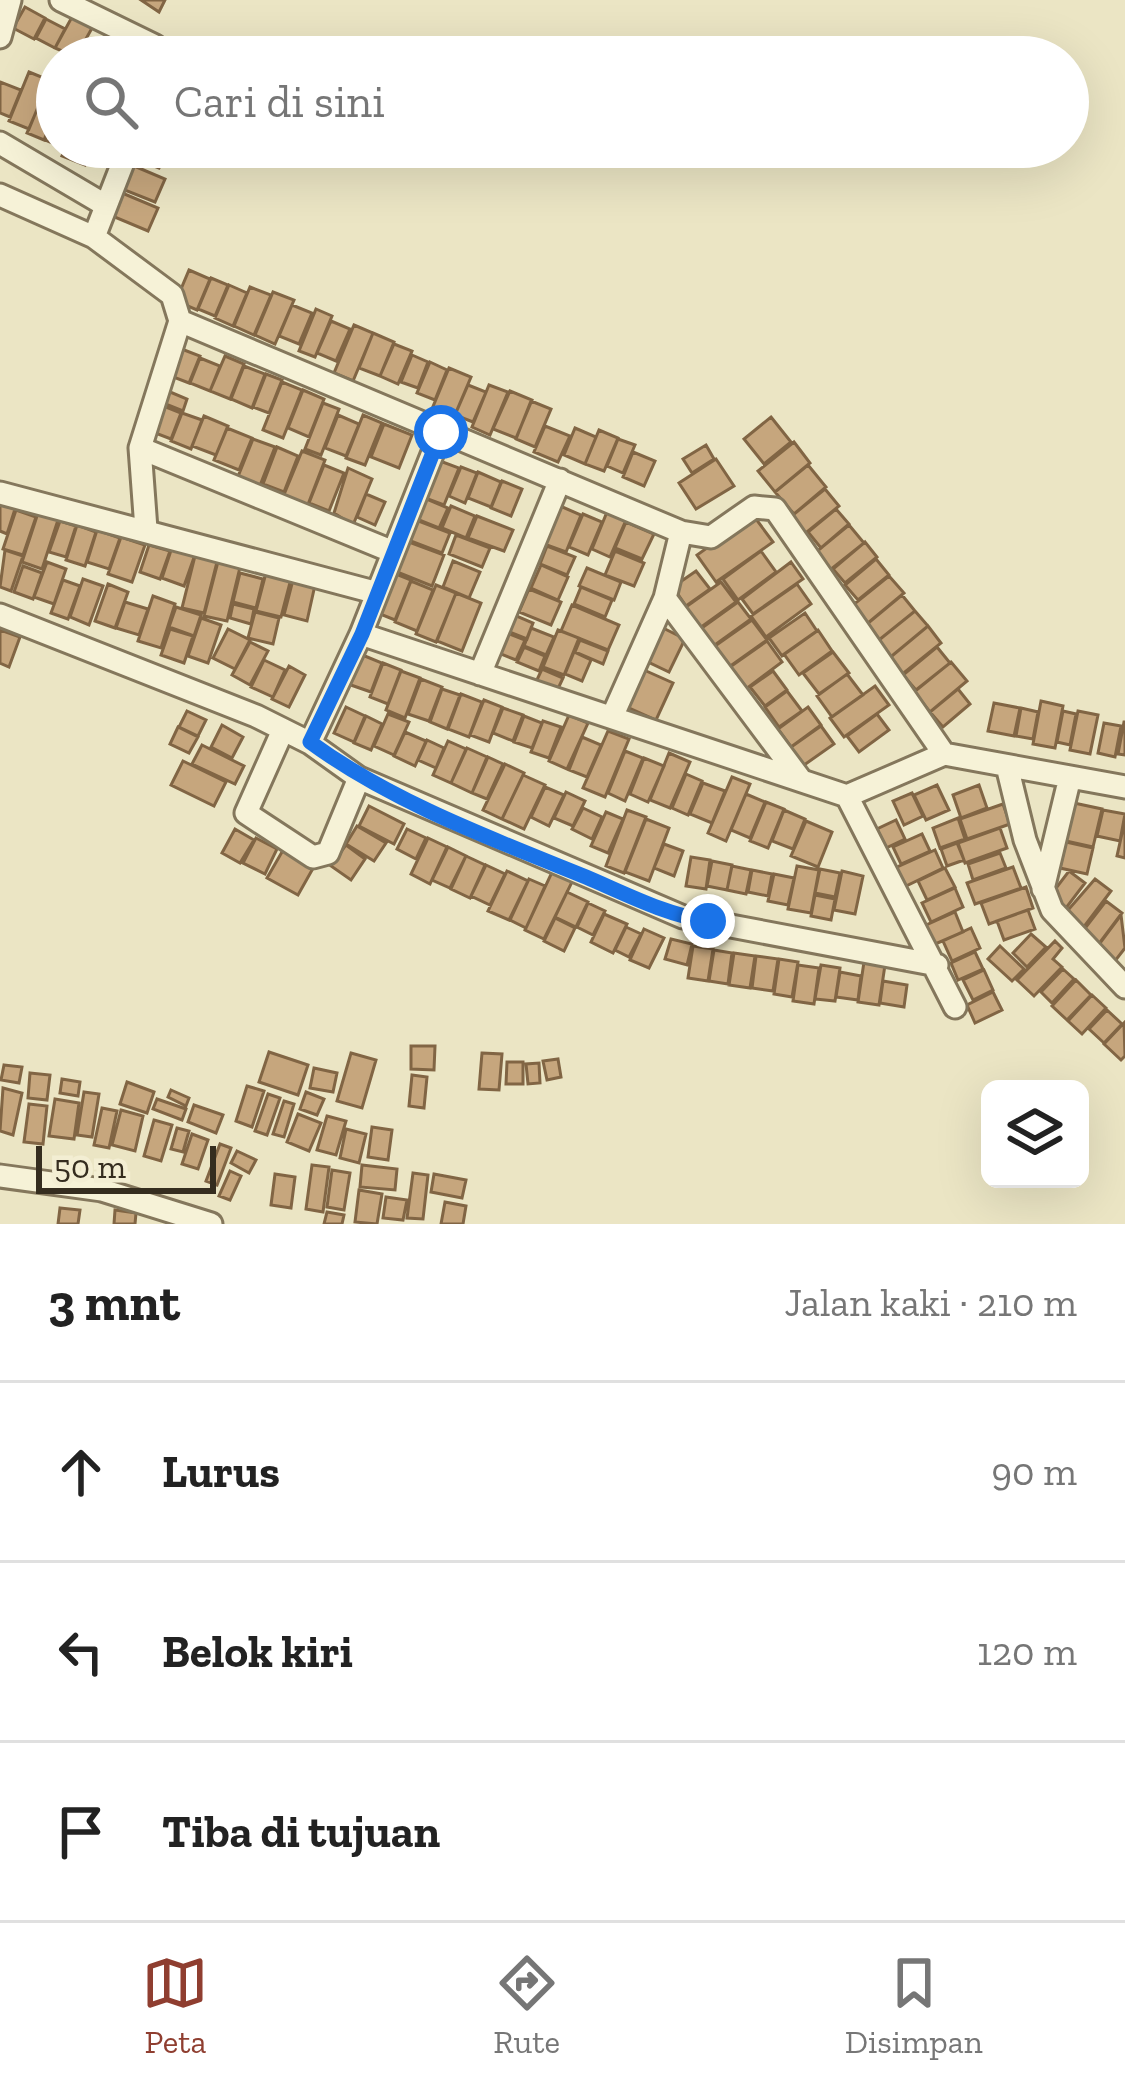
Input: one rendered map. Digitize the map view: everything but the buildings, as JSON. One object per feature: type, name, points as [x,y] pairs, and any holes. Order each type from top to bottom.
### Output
[{"type":"street","points":[[0,37],[10,0]]},
{"type":"street","points":[[61,0],[135,36]]},
{"type":"street","points":[[0,143],[36,164]]},
{"type":"street","points":[[42,168],[105,205]]},
{"type":"street","points":[[94,237],[120,168]]},
{"type":"street","points":[[0,195],[94,237],[167,289],[180,321],[140,448],[146,529]]},
{"type":"street","points":[[180,321],[681,532],[711,537],[754,507],[775,509],[944,754]]},
{"type":"street","points":[[310,742],[362,634],[374,592],[441,432]]},
{"type":"street","points":[[140,448],[391,551]]},
{"type":"street","points":[[479,674],[560,480]]},
{"type":"street","points":[[0,493],[374,592]]},
{"type":"street","points":[[612,717],[665,598],[681,532]]},
{"type":"street","points":[[665,598],[802,782]]},
{"type":"street","points":[[0,615],[283,730],[310,742],[359,778],[683,917],[938,964]]},
{"type":"street","points":[[362,634],[847,796],[944,754],[1125,788]]},
{"type":"street","points":[[283,730],[246,813],[313,857],[328,853],[359,778]]},
{"type":"street","points":[[1007,766],[1042,890],[1064,924],[1125,986]]},
{"type":"street","points":[[1042,890],[1070,777]]},
{"type":"street","points":[[847,796],[938,964],[955,1007]]},
{"type":"street","points":[[0,1175],[102,1190],[211,1224]]},
{"type":"route","points":[[441,432],[374,592],[362,634],[310,742],[359,778],[558,866],[683,917],[708,921]]}]
